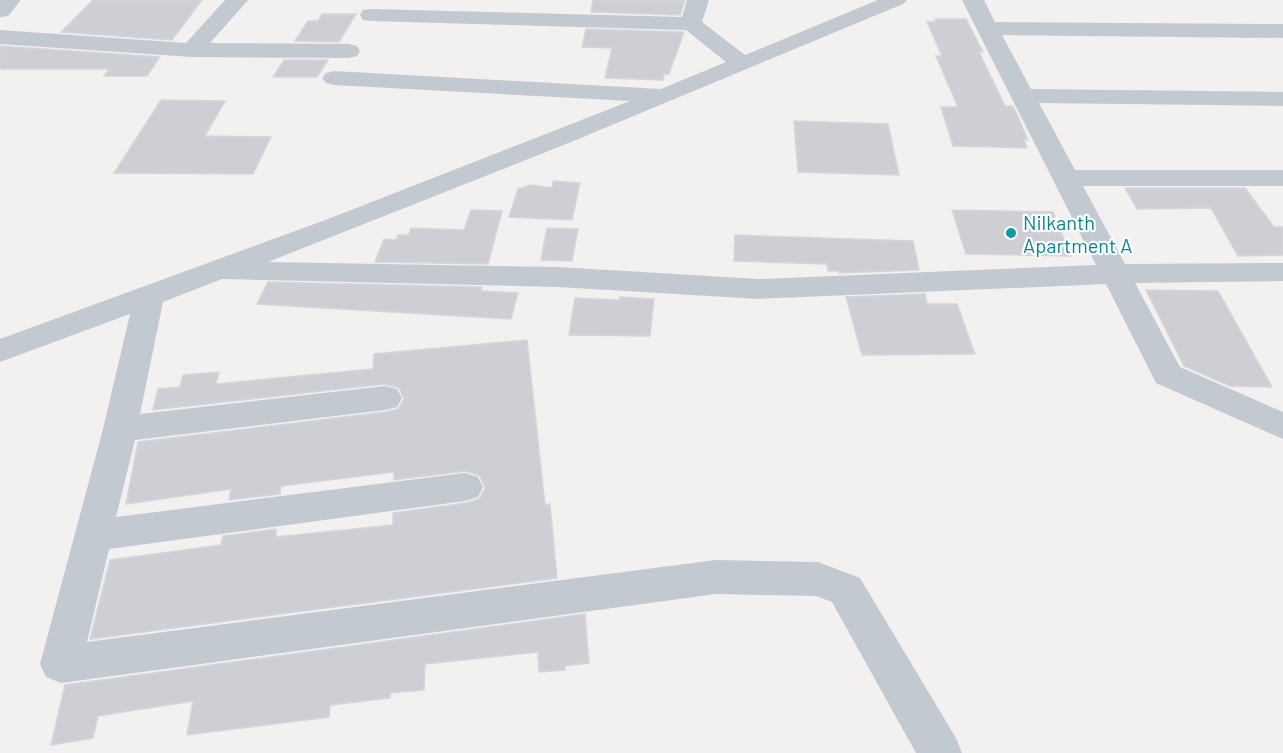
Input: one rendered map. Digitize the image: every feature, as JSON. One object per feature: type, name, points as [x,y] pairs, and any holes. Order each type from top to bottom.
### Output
[{"type":"street","points":[[0,11],[10,0]]},
{"type":"street","points":[[192,50],[237,0]]},
{"type":"street","points":[[691,24],[698,0]]},
{"type":"street","points":[[0,351],[222,270],[563,138],[896,0]]},
{"type":"street","points":[[973,0],[1168,375],[1283,426]]},
{"type":"street","points":[[667,95],[330,85],[375,7],[691,24],[743,64]]},
{"type":"street","points":[[987,28],[1283,31]]},
{"type":"street","points":[[0,37],[192,50],[349,51]]},
{"type":"street","points":[[1022,96],[1283,99]]},
{"type":"street","points":[[1064,178],[1283,178]]},
{"type":"street","points":[[222,270],[558,277],[759,289],[1115,274],[1283,272]]},
{"type":"street","points":[[148,297],[120,429],[61,664],[716,577],[818,579],[846,590],[939,753]]},
{"type":"street","points":[[120,429],[385,398]]},
{"type":"street","points":[[93,536],[465,487]]},
{"type":"building","points":[[93,0],[202,0],[172,40],[61,32]]},
{"type":"building","points":[[593,0],[685,0],[680,15],[591,12]]},
{"type":"building","points":[[322,14],[356,14],[339,42],[295,41],[308,21],[318,21]]},
{"type":"building","points":[[935,19],[966,19],[983,52],[979,52],[1005,106],[1013,106],[1028,140],[1024,139],[1027,148],[953,146],[941,107],[958,107],[936,56],[942,56],[927,22],[936,22]]},
{"type":"building","points":[[586,29],[684,32],[669,74],[664,74],[663,80],[605,78],[612,48],[582,47]]},
{"type":"building","points":[[0,46],[160,57],[147,76],[104,76],[109,69],[0,69]]},
{"type":"building","points":[[284,60],[328,60],[317,77],[273,77]]},
{"type":"building","points":[[161,100],[225,101],[205,136],[271,137],[253,174],[114,173]]},
{"type":"building","points":[[794,121],[888,124],[899,175],[798,172]]},
{"type":"building","points":[[553,181],[580,183],[572,220],[509,217],[518,189],[531,185],[552,188]]},
{"type":"building","points":[[1125,188],[1245,188],[1274,227],[1283,227],[1283,255],[1238,256],[1211,208],[1137,209]]},
{"type":"building","points":[[471,210],[502,211],[488,264],[375,262],[384,239],[396,240],[398,235],[409,235],[411,228],[464,230]]},
{"type":"building","name":"Nilkanth Apartment A","points":[[952,210],[1053,212],[1071,256],[966,254]]},
{"type":"building","points":[[547,228],[578,229],[572,261],[541,260]]},
{"type":"building","points":[[735,235],[913,241],[919,270],[839,273],[839,271],[828,271],[827,264],[734,261]]},
{"type":"building","points":[[268,282],[482,287],[481,291],[518,293],[511,319],[257,304]]},
{"type":"building","points":[[1146,290],[1218,291],[1272,387],[1230,386],[1184,366]]},
{"type":"building","points":[[925,294],[927,304],[957,304],[975,354],[862,355],[846,297]]},
{"type":"building","points":[[620,297],[654,299],[650,336],[569,335],[575,298],[620,300]]},
{"type":"building","points":[[527,340],[545,505],[550,504],[557,578],[90,639],[110,560],[221,545],[223,536],[276,529],[276,537],[393,525],[393,513],[466,503],[479,499],[485,488],[480,476],[466,471],[394,480],[394,472],[281,486],[280,494],[229,500],[231,489],[126,504],[138,442],[385,412],[398,409],[404,399],[399,388],[385,384],[153,410],[158,389],[180,387],[183,375],[219,372],[216,384],[373,369],[374,354]]},
{"type":"building","points":[[585,614],[589,663],[565,666],[565,670],[539,672],[538,652],[425,664],[424,690],[390,693],[390,698],[330,705],[329,717],[187,735],[193,701],[98,716],[93,738],[51,745],[65,685]]},
{"type":"place","name":"Nilkanth Apartment A","points":[[1011,233]]}]
